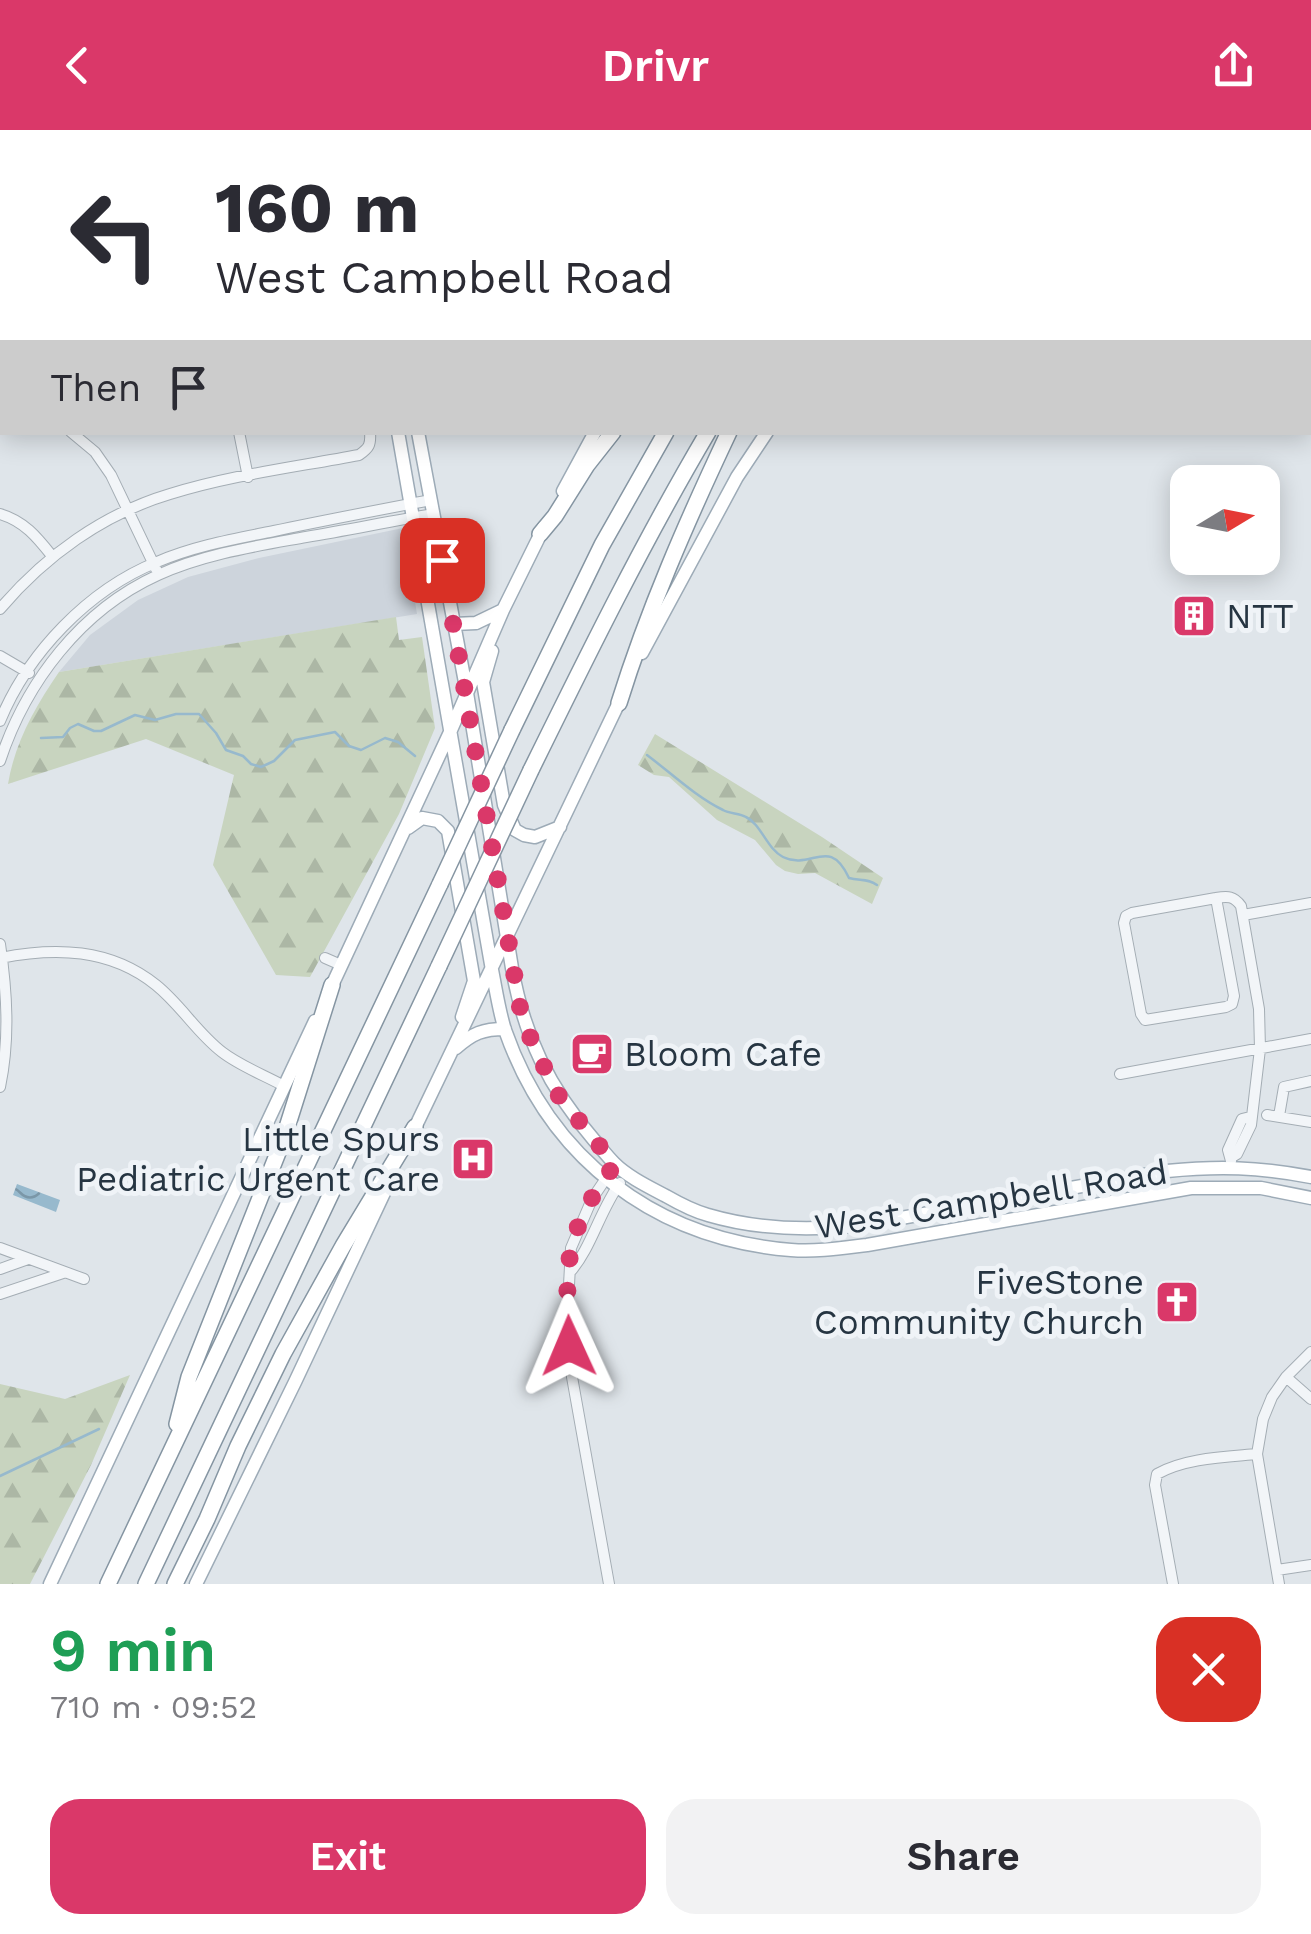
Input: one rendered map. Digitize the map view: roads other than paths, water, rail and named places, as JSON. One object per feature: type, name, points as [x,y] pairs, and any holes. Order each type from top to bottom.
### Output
[{"type":"highway","points":[[540,534],[611,435]]},
{"type":"highway","points":[[108,1584],[588,571],[664,435]]},
{"type":"highway","points":[[146,1584],[531,770],[616,597],[706,435]]},
{"type":"highway","points":[[619,703],[635,651],[728,435]]},
{"type":"highway","points":[[169,1456],[189,1377],[283,1140],[332,985]]},
{"type":"highway","points":[[175,1584],[283,1354],[415,1127]]},
{"type":"main road","points":[[399,435],[412,511]]},
{"type":"main road","name":"West Campbell Road","points":[[419,435],[516,992],[534,1047],[570,1112],[615,1165],[707,1215],[772,1228],[822,1230],[1231,1162],[1311,1177]]},
{"type":"main road","points":[[50,1584],[341,966],[502,610],[593,435]]},
{"type":"main road","points":[[196,1584],[619,703],[672,596],[765,435]]},
{"type":"main road","name":"West Campbell Road","points":[[412,511],[505,1029],[549,1118],[610,1183],[654,1211],[699,1232],[758,1246],[810,1250],[867,1245],[1176,1190],[1261,1188],[1311,1198]]},
{"type":"main road","points":[[454,624],[476,622],[502,610]]},
{"type":"main road","points":[[502,610],[483,682],[504,804],[515,830],[524,835],[534,837],[560,826]]},
{"type":"main road","points":[[400,836],[422,818],[438,821],[448,831],[474,980],[451,1053]]},
{"type":"main road","points":[[451,1053],[476,1032],[505,1029]]},
{"type":"main road","points":[[1229,1187],[1231,1162]]},
{"type":"street","points":[[240,435],[248,476]]},
{"type":"street","points":[[0,609],[52,556],[127,511],[168,494],[359,455],[368,448],[370,435]]},
{"type":"street","points":[[87,437],[111,475],[156,569]]},
{"type":"street","points":[[0,762],[10,730],[38,678],[109,604],[156,569],[432,507]]},
{"type":"street","points":[[0,721],[27,671],[98,595],[224,540],[412,511]]},
{"type":"street","points":[[0,514],[30,530],[52,556]]},
{"type":"street","points":[[250,548],[278,530]]},
{"type":"street","points":[[0,656],[38,678]]},
{"type":"street","points":[[1216,898],[1234,996],[1226,1008],[1145,1020],[1124,923],[1132,913],[1216,898],[1228,896],[1241,906],[1259,1009],[1260,1049],[1251,1125],[1237,1142],[1238,1154],[1231,1162]]},
{"type":"street","points":[[1243,915],[1311,902]]},
{"type":"street","points":[[0,944],[8,1010],[0,1087]]},
{"type":"street","points":[[1,958],[52,950],[82,952],[126,967],[155,984],[219,1050],[284,1086]]},
{"type":"street","points":[[325,958],[341,966]]},
{"type":"street","points":[[1120,1074],[1311,1039]]},
{"type":"street","points":[[1280,1116],[1284,1087],[1311,1081]]},
{"type":"street","points":[[1267,1115],[1311,1122]]},
{"type":"street","points":[[610,1183],[615,1165]]},
{"type":"street","points":[[609,1584],[572,1377],[570,1273],[572,1248],[592,1199],[628,1174]]},
{"type":"street","points":[[0,1248],[84,1279]]},
{"type":"street","points":[[0,1269],[29,1259]]},
{"type":"street","points":[[0,1294],[64,1272]]},
{"type":"street","points":[[1279,1584],[1257,1454],[1263,1418],[1272,1398],[1311,1352]]},
{"type":"street","points":[[1286,1377],[1311,1399]]},
{"type":"street","points":[[1173,1584],[1157,1474],[1185,1464],[1257,1454]]},
{"type":"street","points":[[1277,1570],[1311,1565]]},
{"type":"water","points":[[17,1184],[60,1200],[56,1212],[13,1195]]},
{"type":"waterway","points":[[41,738],[63,737],[78,724],[101,731],[135,715],[155,720],[176,714],[199,714],[226,750],[261,767],[274,761],[295,740],[335,732],[349,746],[361,750],[385,738],[398,742],[415,756]]},
{"type":"waterway","points":[[647,755],[713,805],[751,820],[783,857],[803,860],[827,856],[842,865],[849,878],[877,885]]},
{"type":"waterway","points":[[0,1476],[99,1429]]},
{"type":"place","name":"NTT","points":[[1194,616]]},
{"type":"place","name":"Bloom Cafe","points":[[592,1054]]},
{"type":"place","name":"Little Spurs Pediatric Urgent Care","points":[[473,1159]]},
{"type":"place","name":"FiveStone Community Church","points":[[1177,1302]]}]
